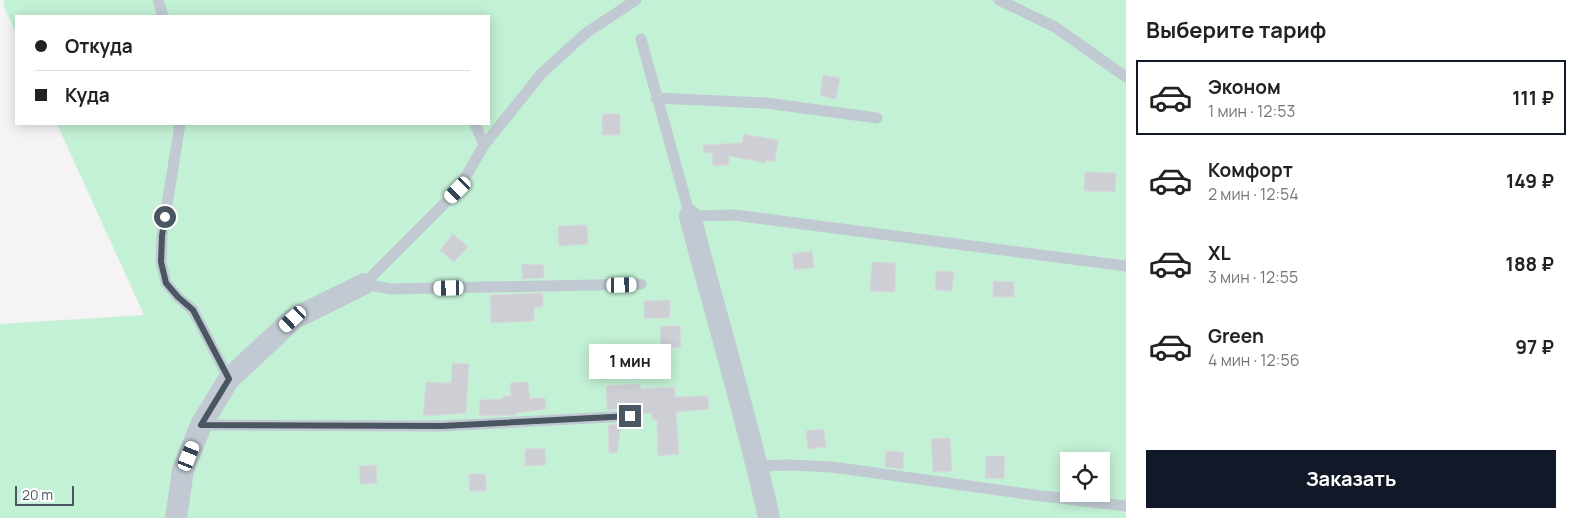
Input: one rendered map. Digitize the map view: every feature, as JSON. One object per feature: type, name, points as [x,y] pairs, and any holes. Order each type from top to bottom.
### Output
[{"type":"street","points":[[690,216],[712,304],[758,466],[769,518]]},
{"type":"street","points":[[176,518],[183,470],[201,425],[229,379],[293,319],[364,284]]},
{"type":"lane","points":[[158,0],[163,15]]},
{"type":"lane","points":[[364,284],[458,190],[484,145],[542,73],[586,33],[636,0]]},
{"type":"lane","points":[[999,0],[1055,27],[1126,76]]},
{"type":"lane","points":[[642,40],[656,98],[690,216],[734,215],[1126,266]]},
{"type":"lane","points":[[656,98],[766,103],[877,118]]},
{"type":"lane","points":[[180,125],[162,236],[161,262],[166,283],[193,310],[229,379]]},
{"type":"lane","points":[[475,125],[484,145]]},
{"type":"lane","points":[[364,284],[391,289],[641,284]]},
{"type":"lane","points":[[201,425],[442,426],[630,416]]},
{"type":"lane","points":[[758,466],[832,467],[1126,506]]},
{"type":"green space","points":[[4,0],[1126,0],[1126,518],[0,518],[0,324],[144,315],[57,125],[490,125],[490,15],[15,15],[15,31],[4,7]]},
{"type":"building","points":[[823,75],[840,78],[836,99],[820,96]]},
{"type":"building","points":[[602,114],[620,114],[620,135],[602,135]]},
{"type":"building","points":[[744,134],[778,140],[775,162],[766,160],[766,163],[729,156],[729,165],[713,166],[712,153],[703,152],[703,145],[742,143]]},
{"type":"building","points":[[1085,172],[1116,173],[1115,192],[1084,191]]},
{"type":"building","points":[[587,225],[588,244],[559,246],[558,226]]},
{"type":"building","points":[[453,234],[468,247],[454,262],[440,250]]},
{"type":"building","points":[[812,251],[814,267],[794,270],[792,254]]},
{"type":"building","points":[[872,262],[896,263],[895,292],[870,291]]},
{"type":"building","points":[[522,264],[544,265],[544,278],[522,279]]},
{"type":"building","points":[[936,271],[954,272],[952,291],[935,290]]},
{"type":"building","points":[[993,281],[1014,282],[1014,297],[993,297]]},
{"type":"building","points":[[543,293],[543,307],[534,307],[534,321],[491,323],[490,295]]},
{"type":"building","points":[[670,300],[670,318],[644,318],[644,301]]},
{"type":"building","points":[[660,326],[680,326],[681,347],[661,348]]},
{"type":"building","points":[[452,363],[469,364],[466,413],[423,416],[426,382],[451,383]]},
{"type":"building","points":[[528,382],[530,398],[545,398],[546,409],[516,413],[516,415],[479,416],[480,400],[503,399],[503,396],[511,396],[510,383]]},
{"type":"building","points":[[640,384],[641,389],[675,387],[675,397],[708,396],[709,409],[676,412],[679,454],[658,456],[657,420],[652,420],[651,413],[637,413],[630,409],[607,410],[606,386]]},
{"type":"building","points":[[621,424],[617,453],[609,453],[608,425]]},
{"type":"building","points":[[824,429],[826,447],[808,449],[806,431]]},
{"type":"building","points":[[950,438],[952,471],[933,472],[931,439]]},
{"type":"building","points":[[545,448],[546,465],[525,466],[525,449]]},
{"type":"building","points":[[886,451],[904,452],[903,469],[885,467]]},
{"type":"building","points":[[986,456],[1005,456],[1004,479],[985,478]]},
{"type":"building","points":[[376,465],[377,483],[360,484],[359,466]]},
{"type":"building","points":[[469,474],[486,474],[486,491],[469,491]]},
{"type":"route","points":[[165,217],[161,262],[166,283],[193,310],[229,379],[201,425],[442,426],[630,416]]}]
